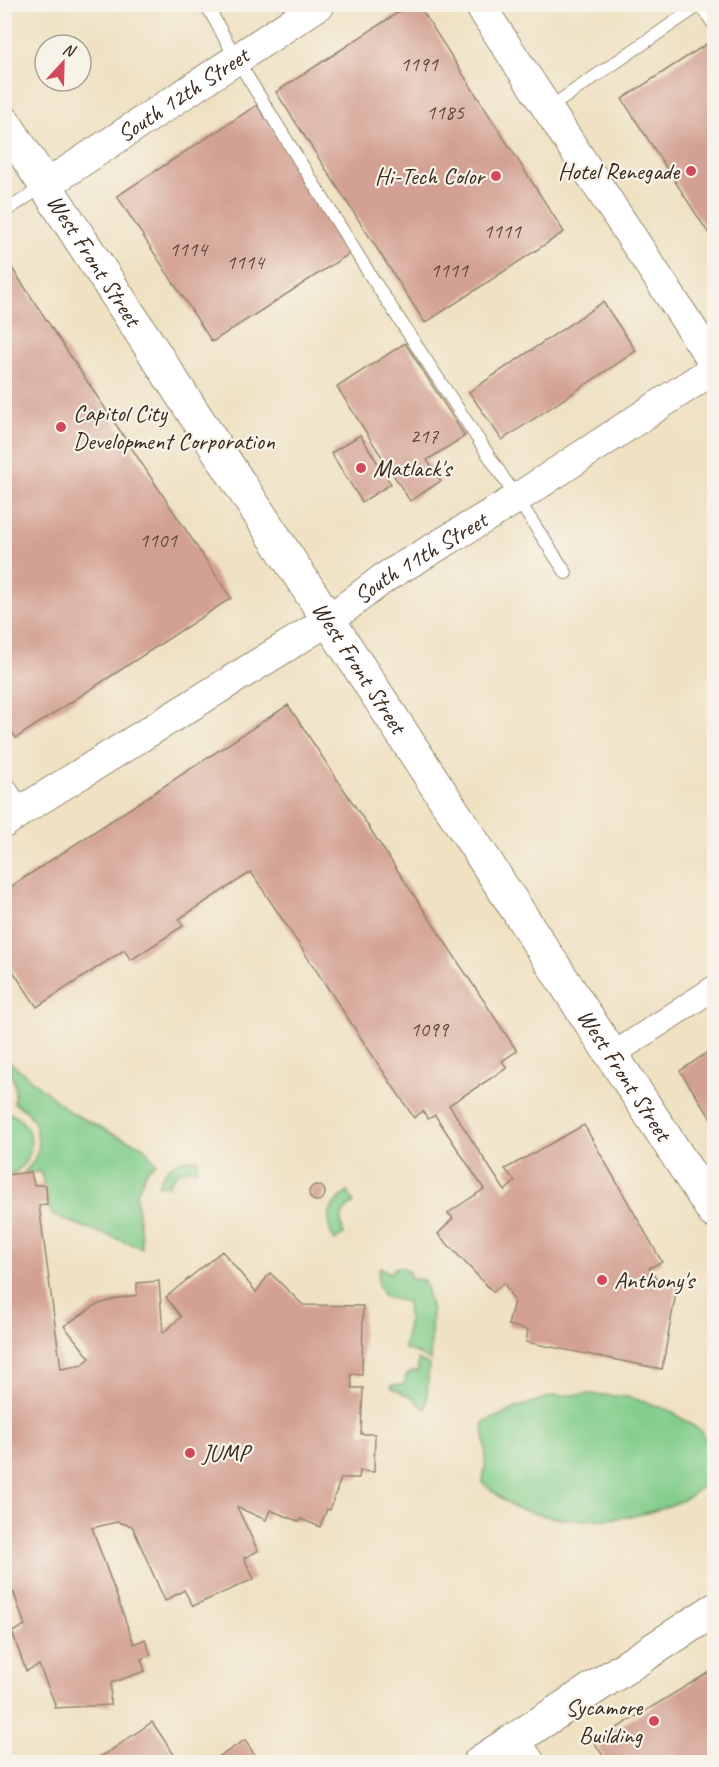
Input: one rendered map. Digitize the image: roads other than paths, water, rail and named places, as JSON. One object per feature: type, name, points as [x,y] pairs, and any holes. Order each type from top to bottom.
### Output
[{"type":"main road","name":"West Front Street","points":[[4,122],[714,1212]]},
{"type":"main road","points":[[480,1762],[525,1750],[714,1610]]},
{"type":"street","name":"South 12th Street","points":[[45,185],[320,4]]},
{"type":"street","points":[[479,4],[714,363]]},
{"type":"street","name":"South 11th Street","points":[[14,816],[329,620],[384,578],[516,499],[714,369]]},
{"type":"street","points":[[612,1055],[714,988]]},
{"type":"lane","points":[[206,4],[237,60],[372,278],[566,573]]},
{"type":"lane","points":[[548,109],[701,5],[714,25]]},
{"type":"lane","points":[[4,212],[45,185]]},
{"type":"lane","points":[[4,777],[14,816]]},
{"type":"place","name":"Hotel Renegade","points":[[691,171]]},
{"type":"place","name":"Hi-Tech Color","points":[[496,176]]},
{"type":"place","name":"Capitol City Development Corporation","points":[[61,427]]},
{"type":"place","name":"Matlack's","points":[[361,468]]},
{"type":"place","name":"Anthony's","points":[[602,1280]]},
{"type":"place","name":"JUMP","points":[[190,1453]]},
{"type":"place","name":"Sycamore Building","points":[[654,1721]]}]
